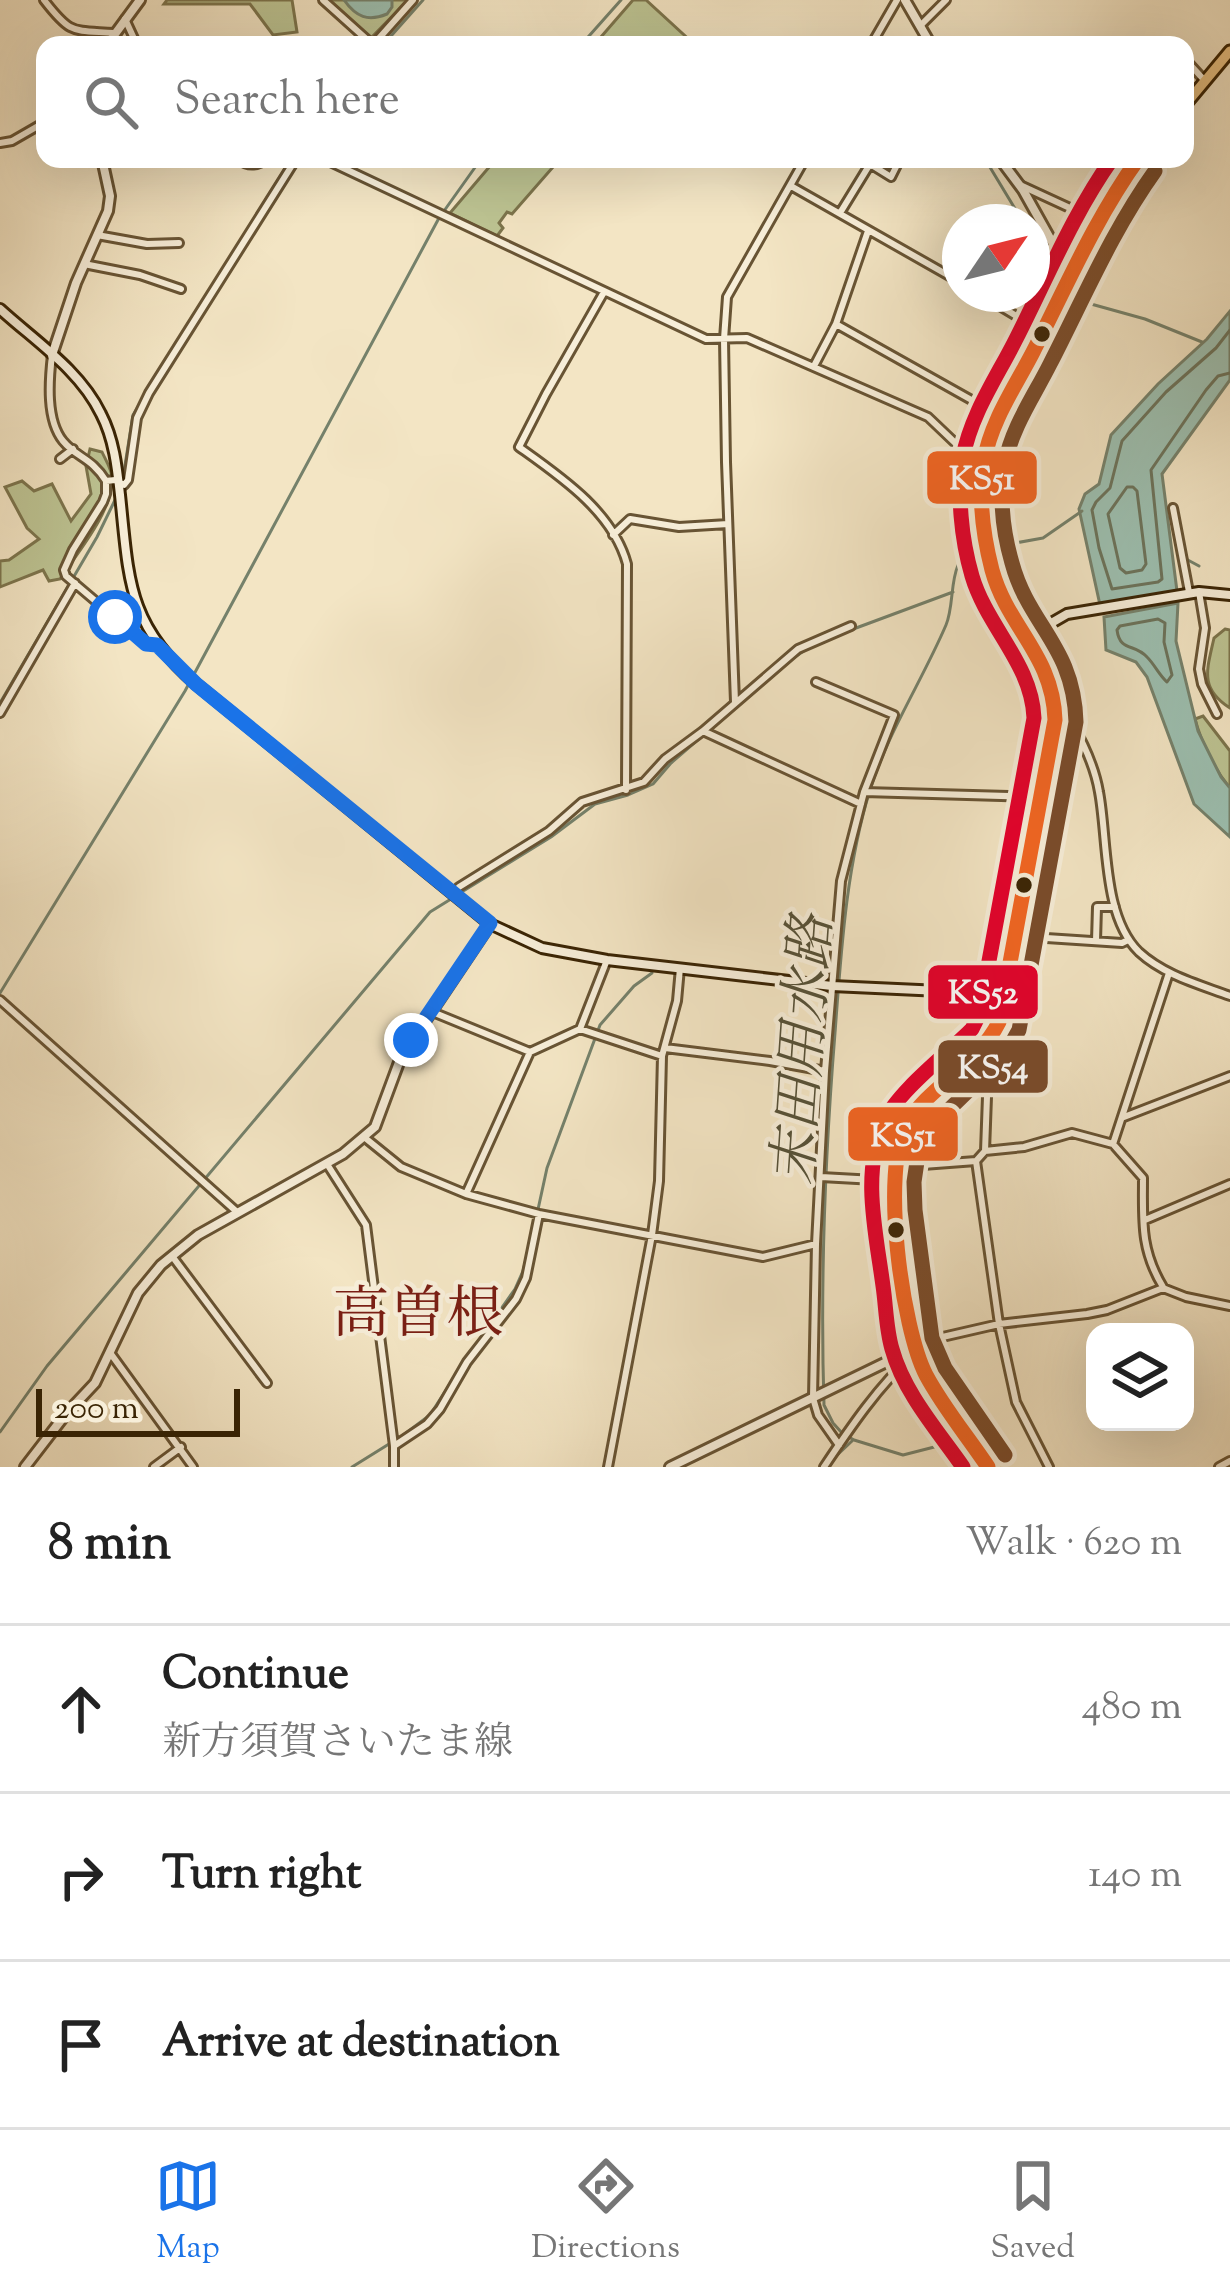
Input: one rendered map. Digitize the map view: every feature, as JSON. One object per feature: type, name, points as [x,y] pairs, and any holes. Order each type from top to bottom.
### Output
[{"type":"main road","points":[[112,36],[140,0]]},
{"type":"main road","points":[[901,0],[926,36]]},
{"type":"main road","points":[[1194,94],[1230,51]]},
{"type":"main road","points":[[52,355],[108,212],[110,196],[103,168]]},
{"type":"main road","points":[[1007,168],[1071,276]]},
{"type":"main road","points":[[988,1467],[937,1395],[913,1349],[894,1212],[894,1167],[911,1117],[989,1042],[999,1022],[1055,719],[1053,685],[1002,597],[990,564],[983,493],[987,447],[1071,276],[1133,168]]},
{"type":"main road","points":[[0,309],[82,383],[100,412],[113,446],[134,596],[157,645],[196,684],[490,923],[542,948],[607,960],[832,986],[1006,994]]},
{"type":"main road","points":[[1027,638],[1058,617],[1100,608],[1191,593],[1230,596]]},
{"type":"main road","points":[[25,1467],[94,1383],[138,1292],[172,1255],[237,1212],[327,1164],[380,1120],[401,1057],[490,923]]},
{"type":"main road","points":[[670,1467],[913,1349]]},
{"type":"street","points":[[44,0],[73,30],[114,33]]},
{"type":"street","points":[[323,0],[363,36]]},
{"type":"street","points":[[381,36],[412,0]]},
{"type":"street","points":[[877,36],[901,0]]},
{"type":"street","points":[[920,26],[946,0]]},
{"type":"street","points":[[125,19],[133,36]]},
{"type":"street","points":[[1194,69],[1205,81]]},
{"type":"street","points":[[0,143],[36,127]]},
{"type":"street","points":[[106,481],[124,484],[128,480],[137,418],[149,393],[290,168]]},
{"type":"street","points":[[344,168],[706,339],[747,338],[928,417],[971,458],[975,488],[983,493]]},
{"type":"street","points":[[735,702],[724,339],[727,297],[800,168]]},
{"type":"street","points":[[840,213],[868,168]]},
{"type":"street","points":[[1020,185],[1100,222]]},
{"type":"street","points":[[791,186],[942,272]]},
{"type":"street","points":[[814,366],[836,323],[869,229]]},
{"type":"street","points":[[97,235],[147,244],[179,243]]},
{"type":"street","points":[[84,264],[181,289]]},
{"type":"street","points":[[604,292],[519,447],[590,504],[624,551],[626,790]]},
{"type":"street","points":[[1010,312],[1043,332]]},
{"type":"street","points":[[836,323],[1000,417]]},
{"type":"street","points":[[52,355],[50,400],[62,440],[96,466],[106,481],[103,502],[66,563],[66,576],[146,644],[157,645]]},
{"type":"street","points":[[971,458],[987,447]]},
{"type":"street","points":[[59,459],[73,449]]},
{"type":"street","points":[[1173,508],[1180,556],[1205,628],[1199,669],[1202,684],[1216,714]]},
{"type":"street","points":[[613,535],[629,519],[679,527],[730,524]]},
{"type":"street","points":[[0,713],[75,583]]},
{"type":"street","points":[[452,894],[549,831],[582,802],[644,782],[665,759],[798,649],[851,626]]},
{"type":"street","points":[[816,682],[894,715],[864,792],[841,881],[825,1071],[813,1398],[838,1445]]},
{"type":"street","points":[[1055,719],[1072,723],[1099,788],[1115,907],[1128,940],[1169,973],[1230,996]]},
{"type":"street","points":[[703,731],[861,804]]},
{"type":"street","points":[[864,792],[1041,797]]},
{"type":"street","points":[[1096,941],[1097,907],[1115,907]]},
{"type":"street","points":[[1016,936],[1128,940]]},
{"type":"street","points":[[580,1028],[607,960]]},
{"type":"street","points":[[608,1467],[652,1234],[659,1181],[663,1052],[680,968]]},
{"type":"street","points":[[1112,1144],[1169,973]]},
{"type":"street","points":[[0,1000],[237,1212]]},
{"type":"street","points":[[430,1012],[530,1052]]},
{"type":"street","points":[[466,1194],[530,1052],[580,1028],[663,1052],[825,1071]]},
{"type":"street","points":[[894,1167],[976,1161],[985,1151],[989,1042]]},
{"type":"street","points":[[1124,1117],[1230,1076]]},
{"type":"street","points":[[985,1151],[1024,1147],[1072,1133],[1112,1144],[1143,1178],[1145,1250],[1163,1288],[1230,1306]]},
{"type":"street","points":[[364,1137],[401,1167],[466,1194],[538,1214],[763,1257],[816,1244]]},
{"type":"street","points":[[976,1161],[999,1324],[1016,1402],[1049,1467]]},
{"type":"street","points":[[327,1164],[366,1225],[394,1467]]},
{"type":"street","points":[[821,1177],[893,1181]]},
{"type":"street","points":[[1144,1221],[1230,1184]]},
{"type":"street","points":[[394,1446],[440,1409],[467,1362],[516,1299],[526,1278],[538,1214]]},
{"type":"street","points":[[172,1255],[267,1383]]},
{"type":"street","points":[[824,1467],[913,1349],[999,1324],[1088,1314],[1163,1288]]},
{"type":"street","points":[[111,1354],[193,1467]]},
{"type":"street","points":[[154,1467],[181,1447]]},
{"type":"street","points":[[1219,1467],[1230,1461]]},
{"type":"green space","points":[[167,0],[292,0],[297,32],[273,35],[250,4],[164,4]]},
{"type":"green space","points":[[328,0],[408,0],[369,36]]},
{"type":"green space","points":[[633,0],[646,0],[685,36],[602,36]]},
{"type":"green space","points":[[488,168],[552,168],[512,214],[507,212],[497,236],[450,213]]},
{"type":"green space","points":[[90,449],[102,452],[112,477],[106,505],[92,532],[60,579],[49,581],[43,570],[0,587],[0,561],[39,539],[27,528],[5,487],[22,481],[34,491],[52,484],[71,521],[91,494],[86,466]]},
{"type":"green space","points":[[1230,630],[1230,708],[1213,693],[1208,678],[1214,638]]},
{"type":"green space","points":[[1203,716],[1230,751],[1230,788],[1201,737],[1195,719]]},
{"type":"water","points":[[344,0],[392,0],[392,7],[387,14],[368,18]]},
{"type":"water","points":[[1230,311],[1230,380],[1162,474],[1177,591],[1100,605],[1079,509],[1085,494],[1099,484],[1111,435]]},
{"type":"water","points":[[1178,603],[1176,641],[1198,731],[1230,788],[1230,837],[1194,804],[1147,677],[1136,662],[1106,650],[1104,617]]},
{"type":"waterway","points":[[391,36],[423,0]]},
{"type":"waterway","points":[[589,36],[621,0]]},
{"type":"waterway","points":[[122,484],[133,415],[285,168]]},
{"type":"waterway","points":[[0,993],[185,691],[439,218],[475,168]]},
{"type":"waterway","points":[[990,168],[1012,204]]},
{"type":"waterway","points":[[1050,270],[1062,273],[1065,281]]},
{"type":"waterway","points":[[1069,290],[1073,299],[1145,319],[1202,342]]},
{"type":"waterway","points":[[959,560],[969,467]]},
{"type":"waterway","points":[[0,703],[116,498]]},
{"type":"waterway","points":[[993,547],[1043,538],[1082,511]]},
{"type":"waterway","name":"末田用水路","points":[[977,1467],[962,1446],[946,1444],[903,1455],[842,1433],[824,1405],[823,1312],[831,1079],[855,849],[877,769],[946,625],[957,569],[968,553],[979,548]]},
{"type":"waterway","points":[[1186,559],[1199,566]]},
{"type":"waterway","points":[[848,631],[953,592]]},
{"type":"waterway","points":[[460,893],[595,804],[653,784],[671,763],[811,646]]},
{"type":"waterway","points":[[0,1432],[47,1366],[430,912],[451,899]]},
{"type":"waterway","points":[[537,1214],[547,1168],[600,1025],[652,973]]},
{"type":"waterway","points":[[470,1353],[515,1289],[532,1235]]},
{"type":"waterway","points":[[398,1439],[430,1415],[455,1376]]},
{"type":"waterway","points":[[833,1459],[852,1441]]},
{"type":"waterway","points":[[352,1467],[389,1444]]},
{"type":"transit line","name":"KS52","points":[[963,1467],[913,1396],[892,1349],[874,1224],[873,1162],[890,1110],[972,1029],[979,1015],[1034,718],[1026,680],[972,576],[961,516],[963,457],[985,396],[1106,168]]},
{"type":"transit line","name":"KS51","points":[[988,1467],[933,1387],[917,1353],[897,1249],[895,1176],[907,1124],[978,1051],[999,1022],[1055,720],[1047,677],[992,570],[982,502],[987,446],[1082,254],[1132,168]]},
{"type":"transit line","name":"KS54","points":[[1005,1455],[945,1368],[932,1338],[914,1182],[928,1130],[1005,1055],[1019,1030],[1076,722],[1068,674],[1012,563],[1002,488],[1008,450],[1099,265],[1155,171]]},
{"type":"district","name":"高曽根","points":[[418,1312]]},
{"type":"route","points":[[115,617],[146,644],[157,645],[196,684],[490,923],[411,1040]]}]
